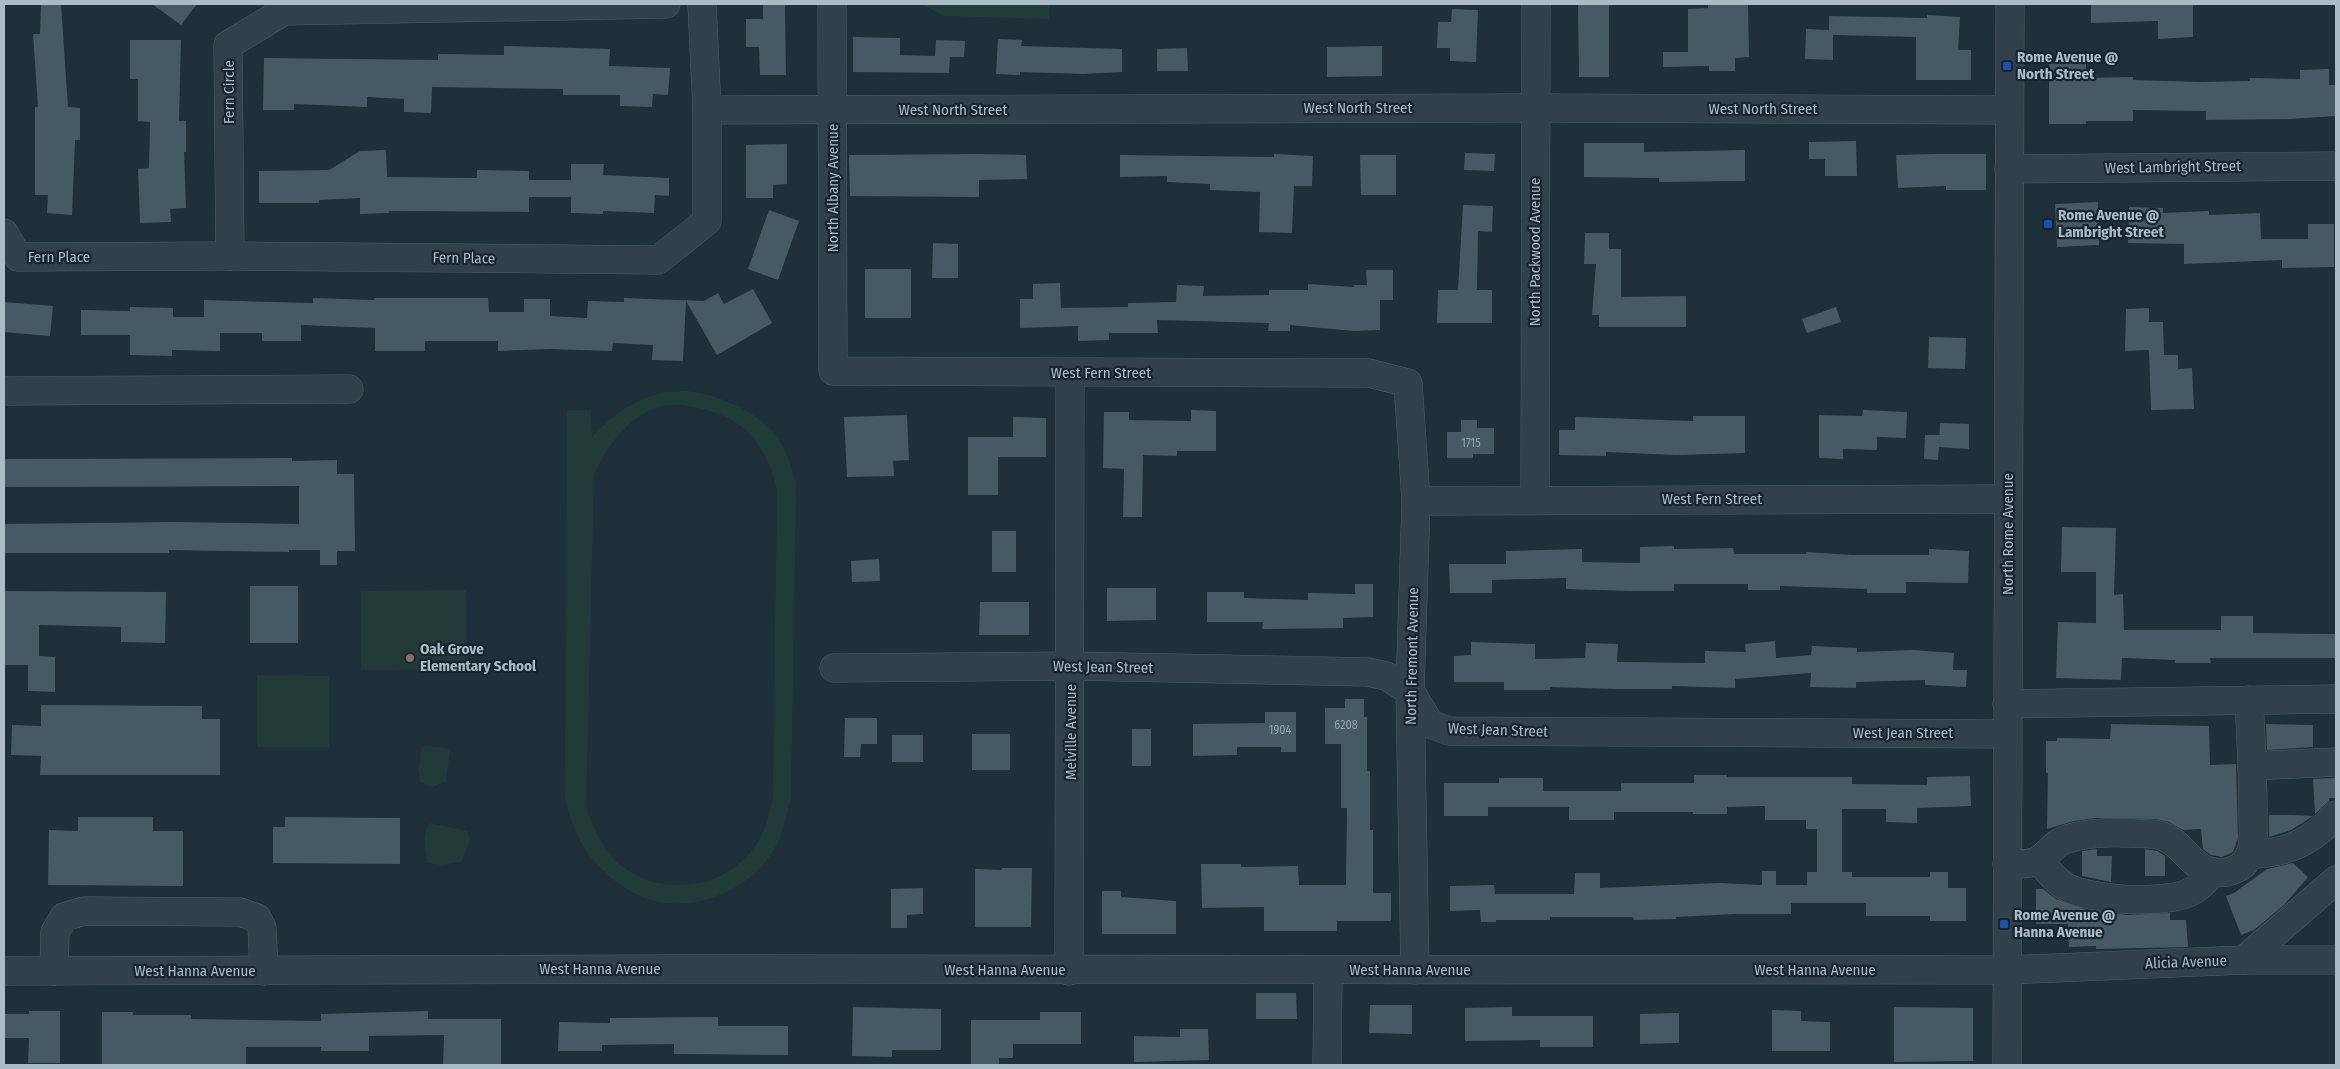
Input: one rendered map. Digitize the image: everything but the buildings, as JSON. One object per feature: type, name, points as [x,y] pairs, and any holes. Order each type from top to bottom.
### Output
[{"type":"street","name":"Fern Circle","points":[[230,256],[228,45],[284,11],[666,4]]},
{"type":"street","name":"Fern Place","points":[[4,233],[18,257],[230,256],[658,260],[708,221],[708,110],[702,4]]},
{"type":"street","name":"North Albany Avenue","points":[[832,4],[833,372]]},
{"type":"street","name":"North Packwood Avenue","points":[[1535,499],[1536,4]]},
{"type":"street","name":"North Rome Avenue","points":[[2007,1065],[2010,4]]},
{"type":"street","name":"West North Street","points":[[708,110],[1535,108],[2009,110]]},
{"type":"street","name":"West Lambright Street","points":[[2009,169],[2336,166]]},
{"type":"street","name":"West Fern Street","points":[[833,372],[1369,373]]},
{"type":"street","name":"Melville Avenue","points":[[1069,971],[1070,373]]},
{"type":"street","name":"North Fremont Avenue","points":[[1369,373],[1408,383],[1416,501],[1410,691],[1415,970]]},
{"type":"street","points":[[4,391],[349,389]]},
{"type":"street","name":"West Fern Street","points":[[1416,501],[1535,499],[2008,499]]},
{"type":"street","name":"West Jean Street","points":[[834,668],[1071,666],[1368,672],[1386,676],[1410,691],[1430,724],[1449,731],[2007,734]]},
{"type":"street","points":[[2007,704],[2336,699]]},
{"type":"street","points":[[2007,864],[2031,863],[2039,860],[2050,848],[2066,839],[2094,834],[2156,834],[2177,843],[2198,867],[2214,872],[2234,871],[2244,864],[2250,854],[2253,832],[2249,700]]},
{"type":"street","points":[[2252,766],[2336,762]]},
{"type":"street","points":[[2250,854],[2262,854],[2296,847],[2312,838],[2336,815]]},
{"type":"street","points":[[2039,860],[2063,886],[2080,894],[2096,897],[2160,900],[2177,898],[2193,891],[2214,872]]},
{"type":"street","name":"Alicia Avenue","points":[[2007,970],[2244,960],[2336,880]]},
{"type":"street","points":[[54,971],[55,932],[64,917],[84,911],[240,912],[257,918],[262,928],[264,971]]},
{"type":"street","points":[[2244,960],[2336,960]]},
{"type":"street","name":"West Hanna Avenue","points":[[4,971],[653,969],[1069,971],[2007,970]]},
{"type":"street","points":[[1327,1065],[1328,970]]},
{"type":"green space","points":[[921,4],[1049,4],[1049,19],[944,16]]},
{"type":"green space","points":[[682,391],[705,394],[731,403],[755,416],[774,433],[781,443],[786,452],[796,483],[791,797],[785,822],[772,853],[757,871],[731,890],[701,901],[685,903],[669,903],[644,898],[615,881],[598,866],[581,843],[565,800],[567,410],[591,410],[592,437],[616,414],[662,392]],"holes":[[[679,405],[699,408],[731,420],[755,440],[764,454],[777,490],[773,798],[765,828],[760,838],[749,854],[734,867],[718,877],[699,883],[680,885],[660,884],[641,878],[617,862],[605,848],[586,807],[594,475],[605,454],[619,434],[637,418],[648,411],[664,406]]]},
{"type":"green space","points":[[466,590],[467,669],[361,670],[361,591]]},
{"type":"green space","points":[[257,675],[329,676],[329,747],[257,747]]},
{"type":"green space","points":[[425,746],[447,748],[450,752],[446,781],[433,787],[420,782],[418,768],[420,765],[421,748]]},
{"type":"green space","points":[[430,823],[467,831],[470,840],[461,862],[441,865],[427,863],[425,837]]},
{"type":"place","name":"Rome Avenue @ North Street","points":[[2007,66]]},
{"type":"place","name":"Rome Avenue @ Lambright Street","points":[[2048,224]]},
{"type":"place","name":"Oak Grove Elementary School","points":[[410,658]]},
{"type":"place","name":"Rome Avenue @ Hanna Avenue","points":[[2004,924]]}]
